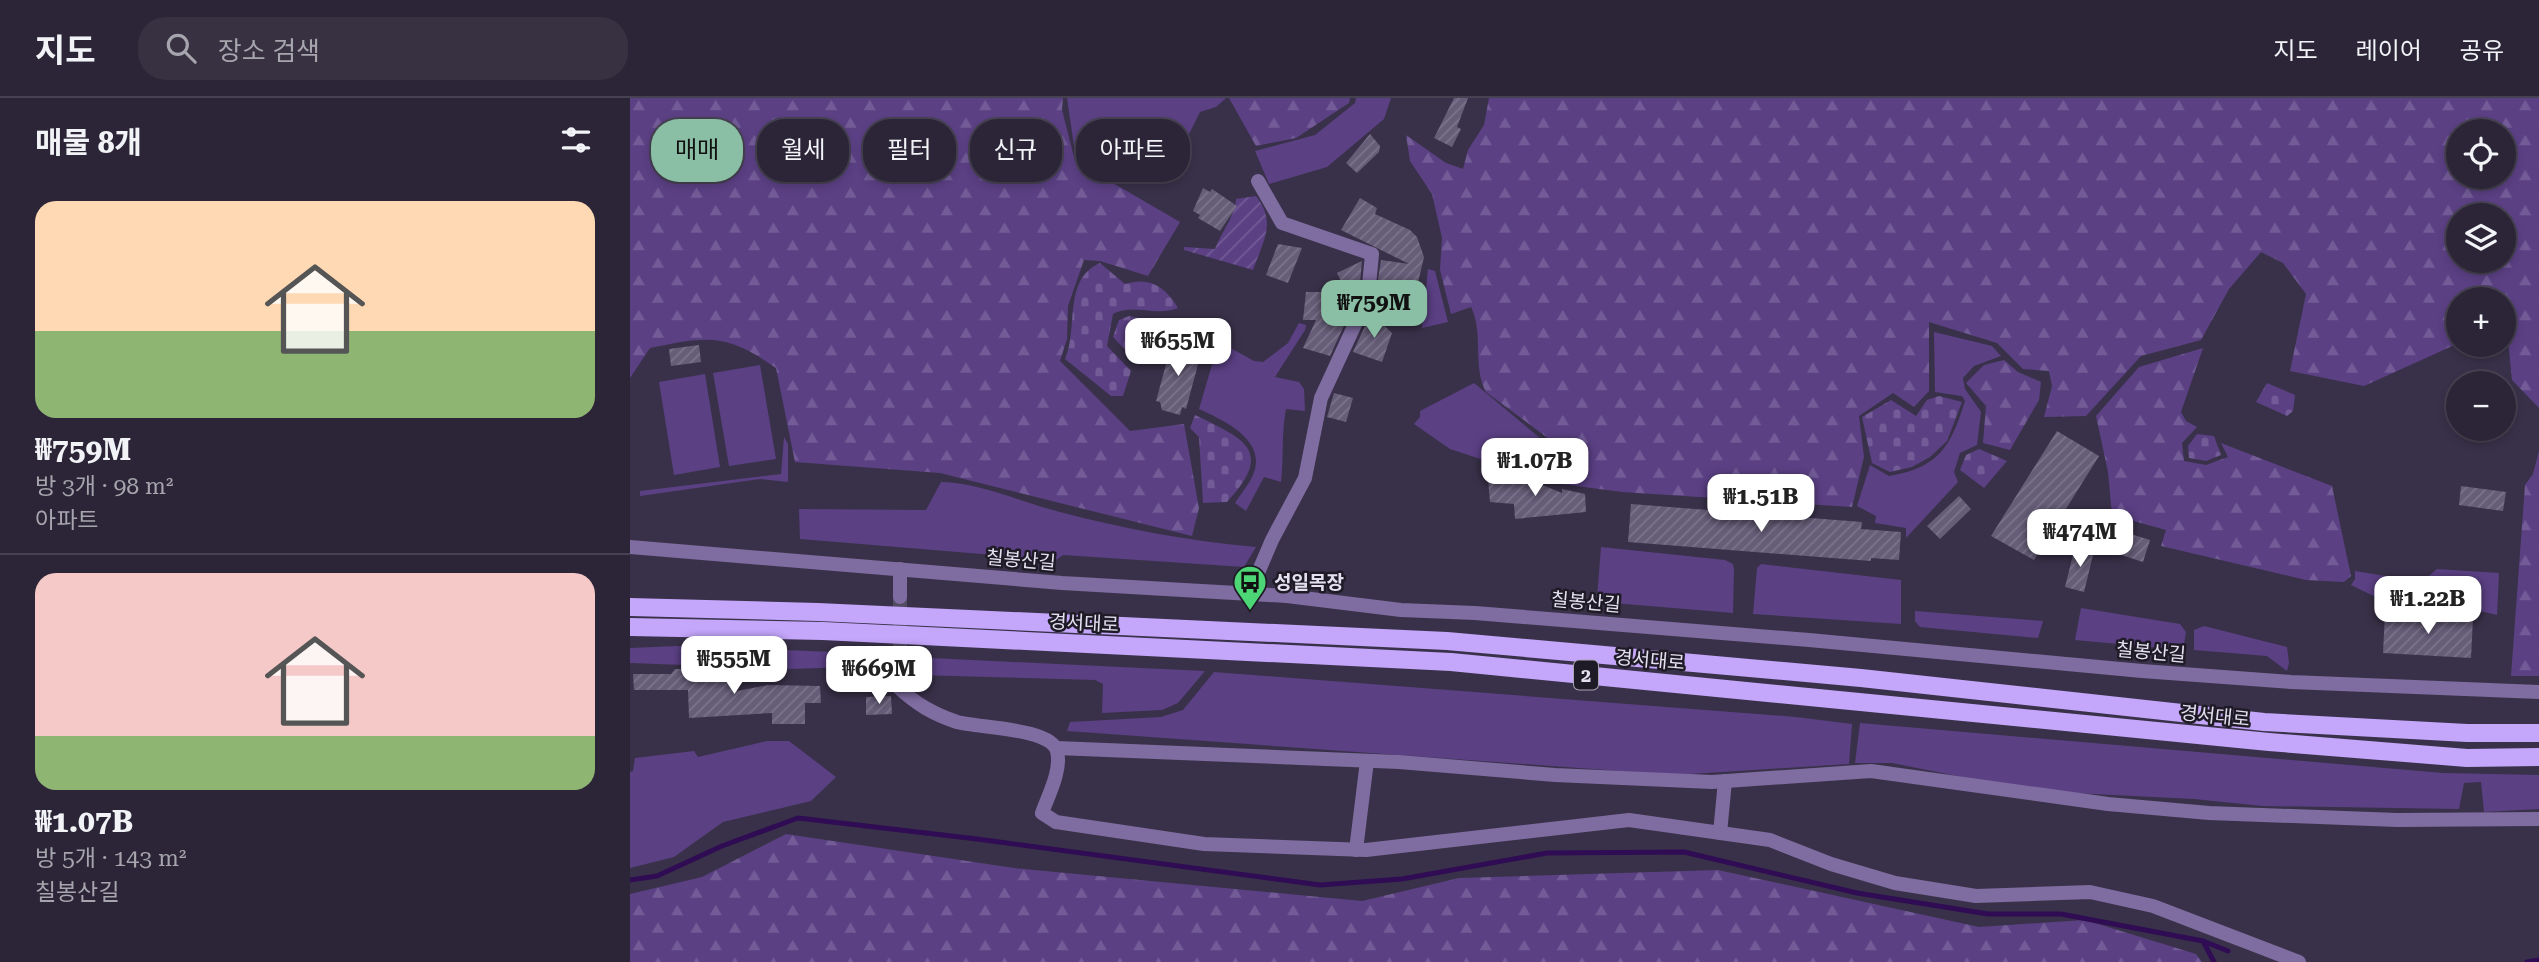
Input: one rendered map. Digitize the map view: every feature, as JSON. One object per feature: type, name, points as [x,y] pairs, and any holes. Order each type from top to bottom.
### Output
[{"type":"main road","name":"경서대로","points":[[630,607],[818,612],[1447,641],[1861,678],[2264,722],[2467,733],[2539,733]]},
{"type":"main road","name":"경서대로","points":[[630,627],[823,631],[1451,662],[2269,743],[2467,758],[2539,757]]},
{"type":"street","points":[[1249,594],[1272,540],[1306,478],[1321,398],[1368,296],[1372,254],[1282,223],[1258,181]]},
{"type":"street","name":"칠봉산길","points":[[630,547],[1249,594],[1401,610],[1475,613],[1809,640],[2142,671],[2291,682],[2539,692]]},
{"type":"street","points":[[900,569],[900,597]]},
{"type":"street","points":[[900,664],[898,687],[921,708],[959,722],[1046,737],[1056,748],[1056,770],[1042,813],[1056,822],[1204,844],[1356,850],[1629,820],[1770,840],[1831,864],[1895,883],[1976,896],[2090,892],[2153,906],[2299,962]]},
{"type":"street","points":[[1056,748],[1367,761],[1555,775],[1725,781],[1871,771],[2108,804],[2209,813],[2397,820],[2539,819]]},
{"type":"street","points":[[1356,850],[1367,761]]},
{"type":"street","points":[[1720,833],[1725,781]]},
{"type":"green space","points":[[630,98],[1063,98],[1062,110],[1076,162],[1076,182],[1111,182],[1180,222],[1148,276],[1100,261],[1084,260],[1068,306],[1067,339],[1060,361],[1130,431],[1184,424],[1199,508],[1192,536],[940,473],[795,462],[776,368],[743,348],[729,343],[702,340],[650,348],[630,378]]},
{"type":"green space","points":[[1067,98],[1226,98],[1216,107],[1200,112],[1190,132],[1190,119],[1076,119],[1076,147]]},
{"type":"green space","points":[[1229,98],[1350,98],[1349,103],[1296,138],[1256,146]]},
{"type":"green space","points":[[1356,98],[1391,98],[1384,119],[1327,167],[1269,184],[1255,151],[1315,135],[1355,103]]},
{"type":"green space","points":[[1489,98],[2539,98],[2539,408],[2516,384],[2516,371],[2511,371],[2510,357],[2516,357],[2516,287],[2446,287],[2446,349],[2364,386],[2290,371],[2306,294],[2283,263],[2261,252],[2229,289],[2201,340],[2141,356],[2086,416],[2044,417],[2052,386],[2049,371],[2023,369],[1997,343],[1929,322],[1929,391],[1914,407],[1893,393],[1859,416],[1864,457],[1852,507],[1622,492],[1554,483],[1556,456],[1549,439],[1486,392],[1480,371],[1477,328],[1471,307],[1451,314],[1440,270],[1442,238],[1432,194],[1410,161],[1406,135],[1446,163],[1463,169],[1468,150],[1484,125]]},
{"type":"green space","points":[[1256,196],[1266,215],[1267,224],[1253,270],[1184,250],[1184,247],[1215,249],[1231,217],[1236,199]]},
{"type":"green space","points":[[1100,263],[1125,284],[1142,281],[1156,285],[1168,294],[1178,308],[1161,311],[1128,310],[1113,314],[1107,346],[1131,371],[1123,396],[1111,396],[1065,359],[1069,347],[1073,306],[1080,281]]},
{"type":"green space","points":[[1428,269],[1435,271],[1448,322],[1422,328]]},
{"type":"green space","points":[[1129,316],[1139,318],[1132,354],[1113,337],[1119,320]]},
{"type":"green space","points":[[1299,323],[1306,325],[1305,330],[1275,377],[1299,382],[1304,389],[1305,411],[1286,409],[1281,482],[1264,477],[1246,511],[1235,503],[1253,475],[1256,463],[1254,451],[1249,442],[1231,425],[1199,409],[1216,351],[1227,346],[1254,361],[1263,362],[1288,343]]},
{"type":"green space","points":[[1934,332],[1992,346],[2001,356],[1974,366],[1963,378],[1965,389],[1981,412],[1977,445],[1960,453],[1954,472],[1958,482],[1906,538],[1906,528],[1875,523],[1876,516],[1857,506],[1870,465],[1889,476],[1920,467],[1940,452],[1954,431],[1965,401],[1962,396],[1935,392]]},
{"type":"green space","points":[[2203,348],[2181,412],[2186,421],[2197,427],[2182,443],[2184,461],[2206,465],[2228,457],[2221,443],[2332,486],[2351,576],[2344,582],[2306,580],[2161,546],[2166,530],[2112,515],[2108,472],[2096,416],[2139,367]]},
{"type":"green space","points":[[2004,360],[2018,372],[2041,382],[2039,400],[2010,450],[1983,443],[1986,406],[1966,383],[1984,365]]},
{"type":"green space","points":[[760,365],[776,459],[729,466],[713,373]]},
{"type":"green space","points":[[705,374],[720,467],[674,475],[659,382]]},
{"type":"green space","points":[[1474,383],[1546,443],[1551,456],[1550,482],[1450,449],[1414,424],[1420,417],[1420,411]]},
{"type":"green space","points":[[2267,383],[2295,395],[2293,411],[2287,416],[2256,402]]},
{"type":"green space","points":[[1939,396],[1962,402],[1947,441],[1930,457],[1912,467],[1890,472],[1872,463],[1862,417],[1891,400],[1916,416],[1927,400]]},
{"type":"green space","points":[[1195,415],[1239,439],[1251,458],[1249,470],[1227,502],[1203,503],[1199,437],[1190,428]]},
{"type":"green space","points":[[2197,434],[2214,436],[2221,455],[2206,461],[2189,458],[2188,446]]},
{"type":"green space","points":[[784,437],[788,444],[788,482],[760,479],[640,496],[640,491],[781,474]]},
{"type":"green space","points":[[1979,449],[2007,461],[1984,488],[1960,470],[1966,455]]},
{"type":"green space","points":[[2539,451],[2539,676],[2511,676],[2525,485],[2533,474]]},
{"type":"green space","points":[[941,482],[986,489],[1060,512],[1133,529],[1256,547],[1244,567],[1063,555],[1056,560],[800,539],[799,509],[926,510]]},
{"type":"green space","points":[[1601,547],[1725,560],[1733,564],[1733,613],[1601,602],[1597,598]]},
{"type":"green space","points":[[1761,564],[1901,580],[1901,624],[1753,614],[1757,568]]},
{"type":"green space","points":[[2437,569],[2499,573],[2497,615],[2424,598],[2384,601],[2351,585],[2355,579],[2355,571],[2422,582]]},
{"type":"green space","points":[[2081,608],[2180,624],[2186,632],[2183,650],[2075,640]]},
{"type":"green space","points":[[1915,611],[2043,621],[2038,638],[1920,627],[1915,621]]},
{"type":"green space","points":[[2204,626],[2287,647],[2287,671],[2267,656],[2194,650],[2194,630]]},
{"type":"green space","points":[[677,646],[890,654],[876,666],[791,669],[630,663],[630,648]]},
{"type":"green space","points":[[910,657],[1205,671],[1178,703],[1162,710],[1102,713],[1103,684],[1095,680],[915,675]]},
{"type":"green space","points":[[1214,672],[1796,717],[1852,724],[1849,764],[1675,775],[1067,731],[1070,722],[1161,717],[1183,710]]},
{"type":"green space","points":[[1860,723],[2443,773],[2539,775],[2539,809],[2484,812],[2481,782],[2464,783],[2459,809],[2262,806],[2194,799],[2032,791],[1892,763],[1855,763]]},
{"type":"green space","points":[[767,741],[789,741],[836,777],[811,801],[723,822],[674,857],[630,868],[630,772],[633,771],[635,758],[694,751],[698,757]]},
{"type":"green space","points":[[786,834],[1014,868],[1362,901],[1459,878],[1718,870],[1979,927],[2085,920],[2196,954],[2202,962],[630,962],[630,894],[702,877]]},
{"type":"building","points":[[1454,98],[1468,98],[1457,127],[1461,129],[1452,147],[1434,138]]},
{"type":"building","points":[[1370,134],[1380,146],[1379,152],[1357,173],[1346,163]]},
{"type":"building","points":[[1203,188],[1210,192],[1212,189],[1237,206],[1220,231],[1198,218],[1200,215],[1193,211]]},
{"type":"building","points":[[1360,198],[1377,208],[1375,214],[1410,230],[1417,237],[1424,257],[1419,278],[1418,290],[1423,291],[1418,315],[1374,307],[1381,260],[1409,264],[1341,230]]},
{"type":"building","points":[[1278,244],[1302,248],[1288,283],[1266,275]]},
{"type":"building","points":[[1362,261],[1359,293],[1330,356],[1303,348],[1316,320],[1303,320],[1306,292],[1326,292],[1328,287],[1345,289],[1337,273]]},
{"type":"building","points":[[1371,313],[1392,333],[1382,362],[1353,352]]},
{"type":"building","points":[[1173,339],[1193,344],[1190,353],[1200,357],[1186,409],[1182,407],[1180,415],[1162,410],[1160,402],[1156,401]]},
{"type":"building","points":[[699,345],[701,362],[671,366],[669,349]]},
{"type":"building","points":[[1334,393],[1353,398],[1346,422],[1327,417]]},
{"type":"building","points":[[2057,431],[2099,456],[2034,560],[1991,536]]},
{"type":"building","points":[[1520,476],[1562,493],[1562,489],[1585,494],[1586,512],[1515,519],[1514,504],[1490,502],[1488,479]]},
{"type":"building","points":[[2461,486],[2506,492],[2503,511],[2459,505]]},
{"type":"building","points":[[1959,496],[1971,509],[1940,539],[1927,526]]},
{"type":"building","points":[[1631,504],[1862,522],[1861,529],[1901,532],[1899,560],[1871,558],[1871,561],[1628,542]]},
{"type":"building","points":[[2093,530],[2119,536],[2121,531],[2150,540],[2143,562],[2090,545]]},
{"type":"building","points":[[2075,547],[2094,551],[2084,592],[2065,587]]},
{"type":"building","points":[[2385,614],[2473,618],[2471,658],[2383,653]]},
{"type":"building","points":[[675,669],[691,669],[691,674],[704,674],[704,677],[727,677],[727,683],[737,683],[737,691],[768,685],[820,686],[821,703],[805,703],[805,724],[772,724],[772,713],[689,718],[688,690],[634,690],[633,674],[671,674]]},
{"type":"building","points":[[891,696],[892,714],[866,715],[866,697]]},
{"type":"waterway","points":[[630,880],[657,876],[722,846],[798,818],[1320,885],[1402,879],[1547,853],[1684,852],[1857,893],[1988,914],[2061,914],[2203,941],[2228,951]]},
{"type":"waterway","points":[[2203,941],[2214,962]]},
{"type":"waterway","points":[[2527,962],[2539,960]]},
{"type":"tunnel","points":[[900,597],[900,664]]},
{"type":"place","name":"성일목장","points":[[1250,612]]}]
